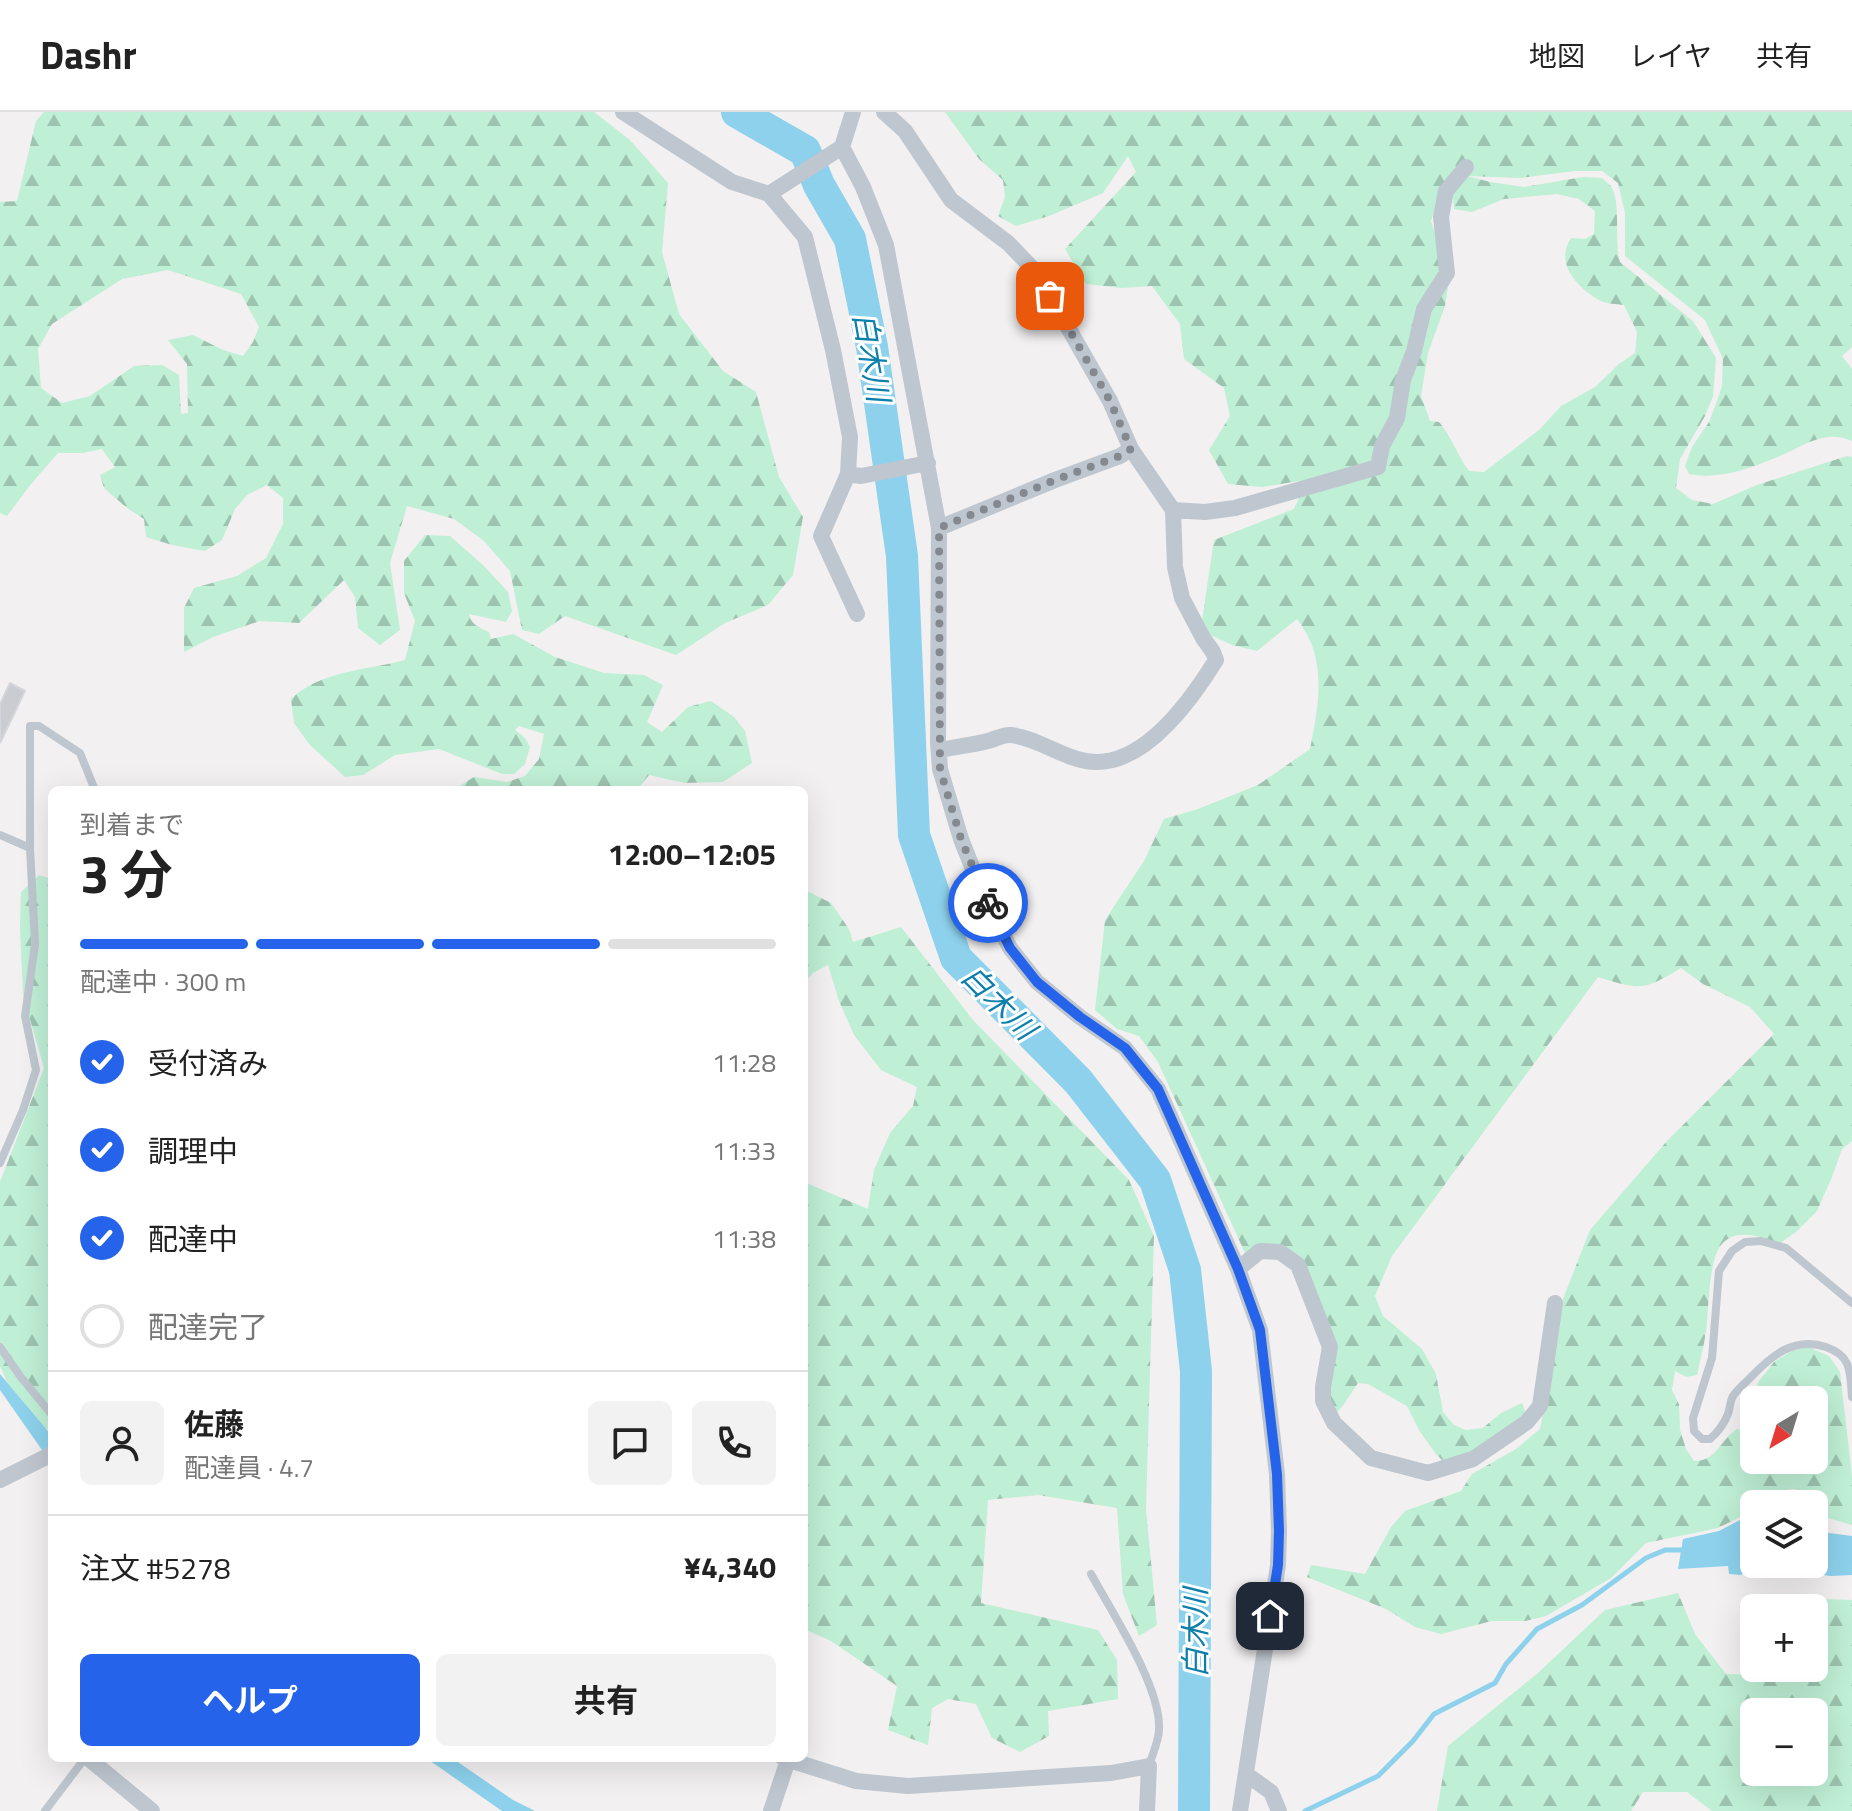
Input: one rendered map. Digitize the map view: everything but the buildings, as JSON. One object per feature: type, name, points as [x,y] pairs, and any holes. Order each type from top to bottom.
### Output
[{"type":"street","points":[[623,112],[732,182],[769,194],[805,237],[833,350],[855,475],[821,536],[857,614]]},
{"type":"street","points":[[769,194],[836,152],[853,112]]},
{"type":"street","points":[[884,112],[905,131],[951,200],[1008,243],[1037,273],[1110,401],[1131,449],[1173,510],[1175,567],[1182,598],[1216,660],[1165,728],[1146,745],[1123,757],[1094,763],[1079,760],[1024,737],[1006,734],[988,741],[939,750]]},
{"type":"street","points":[[836,152],[863,187],[886,245],[928,463],[939,528],[940,769],[961,839],[982,892],[1010,948],[1037,982],[1125,1048],[1158,1089],[1238,1269],[1260,1330],[1277,1474],[1278,1565],[1240,1811]]},
{"type":"street","points":[[1173,510],[1205,512],[1235,508],[1378,467],[1382,446],[1397,418],[1403,380],[1424,309],[1447,273],[1441,217],[1446,191],[1466,167]]},
{"type":"street","points":[[939,528],[1131,449]]},
{"type":"street","points":[[855,475],[928,463]]},
{"type":"street","points":[[1238,1269],[1260,1251],[1280,1252],[1298,1265],[1330,1347],[1323,1401],[1334,1423],[1371,1458],[1428,1473],[1473,1459],[1527,1422],[1540,1406],[1555,1303]]},
{"type":"street","points":[[0,1480],[48,1456]]},
{"type":"street","points":[[91,1762],[152,1811]]},
{"type":"street","points":[[771,1811],[785,1762]]},
{"type":"street","points":[[796,1762],[856,1781],[908,1786],[1111,1773],[1149,1766],[1147,1811]]},
{"type":"street","points":[[1246,1774],[1271,1792],[1279,1811]]},
{"type":"lane","points":[[0,1163],[36,1070],[25,1016],[35,944],[30,848],[30,726],[39,726],[80,753],[93,786]]},
{"type":"lane","points":[[0,835],[30,848]]},
{"type":"lane","points":[[1852,1303],[1786,1248],[1761,1241],[1745,1242],[1732,1251],[1719,1271],[1712,1358],[1693,1418],[1694,1431],[1702,1439],[1710,1439],[1719,1432],[1733,1396],[1768,1360],[1787,1348],[1806,1343],[1838,1351],[1850,1365],[1852,1397]]},
{"type":"lane","points":[[0,1347],[48,1410]]},
{"type":"lane","points":[[1091,1574],[1133,1650],[1155,1699],[1159,1731],[1149,1766]]},
{"type":"lane","points":[[45,1811],[83,1762]]},
{"type":"green space","points":[[44,112],[594,112],[630,140],[668,183],[662,252],[679,314],[723,371],[756,392],[779,477],[803,517],[793,575],[768,605],[725,623],[676,655],[565,616],[539,634],[522,630],[510,571],[484,541],[454,519],[407,506],[390,563],[400,630],[380,645],[358,628],[355,597],[344,580],[299,623],[260,621],[213,637],[184,652],[184,608],[194,588],[237,576],[266,558],[283,524],[283,498],[267,485],[247,495],[235,509],[222,540],[205,551],[146,537],[144,519],[104,488],[100,475],[115,467],[102,449],[58,453],[7,516],[0,513],[0,202],[17,201],[36,121]],"holes":[[[168,270],[241,294],[259,327],[243,356],[193,335],[168,340],[187,364],[188,413],[181,414],[179,375],[162,365],[134,366],[90,396],[62,403],[41,388],[38,349],[52,324],[122,279]]]},
{"type":"green space","points":[[945,112],[1852,112],[1852,347],[1842,356],[1852,369],[1852,441],[1822,438],[1755,466],[1722,474],[1689,474],[1685,466],[1717,401],[1722,386],[1723,359],[1705,320],[1625,256],[1625,213],[1618,183],[1602,171],[1520,178],[1467,176],[1524,187],[1583,177],[1602,178],[1611,187],[1615,195],[1620,262],[1693,321],[1716,358],[1713,396],[1680,459],[1676,488],[1692,500],[1713,504],[1757,485],[1852,457],[1852,1141],[1842,1149],[1817,1211],[1797,1231],[1779,1244],[1757,1236],[1741,1235],[1721,1245],[1711,1274],[1706,1331],[1697,1375],[1686,1377],[1675,1371],[1672,1390],[1679,1404],[1680,1430],[1694,1461],[1708,1458],[1737,1429],[1740,1430],[1740,1474],[1828,1474],[1828,1386],[1757,1386],[1774,1362],[1792,1351],[1808,1347],[1829,1356],[1840,1372],[1852,1476],[1852,1525],[1828,1518],[1828,1490],[1740,1490],[1740,1517],[1718,1528],[1646,1543],[1611,1578],[1546,1616],[1525,1621],[1492,1621],[1441,1634],[1415,1627],[1386,1609],[1307,1577],[1311,1565],[1365,1574],[1391,1527],[1405,1511],[1461,1491],[1472,1474],[1516,1449],[1540,1429],[1561,1304],[1590,1230],[1667,1141],[1774,1034],[1750,1007],[1703,984],[1681,968],[1658,981],[1641,986],[1598,977],[1392,1256],[1375,1296],[1383,1316],[1422,1349],[1436,1374],[1443,1412],[1454,1425],[1466,1430],[1483,1428],[1501,1413],[1522,1403],[1527,1418],[1490,1452],[1454,1472],[1435,1453],[1407,1406],[1368,1384],[1358,1383],[1336,1413],[1327,1397],[1335,1360],[1328,1329],[1299,1260],[1281,1248],[1259,1246],[1245,1253],[1158,1062],[1139,1036],[1117,1029],[1095,1010],[1105,920],[1144,861],[1164,819],[1258,785],[1310,749],[1318,698],[1317,665],[1307,634],[1297,619],[1257,651],[1232,645],[1204,632],[1202,621],[1214,540],[1294,509],[1301,493],[1382,469],[1387,443],[1401,419],[1407,379],[1428,309],[1449,281],[1445,306],[1428,353],[1421,396],[1430,421],[1439,422],[1444,428],[1469,471],[1484,472],[1539,430],[1561,406],[1595,387],[1635,353],[1637,332],[1624,305],[1605,302],[1591,295],[1576,282],[1567,265],[1566,247],[1571,238],[1585,239],[1594,234],[1595,211],[1579,199],[1557,194],[1504,199],[1472,212],[1454,209],[1453,195],[1438,201],[1431,221],[1440,248],[1443,275],[1421,307],[1412,350],[1402,373],[1395,416],[1380,443],[1375,463],[1305,483],[1299,481],[1262,487],[1228,484],[1209,450],[1230,416],[1224,388],[1184,359],[1180,324],[1152,286],[1122,288],[1086,284],[1065,249],[1136,172],[1128,156],[1103,193],[1016,226],[998,216],[1005,197],[1003,180],[979,159]]},
{"type":"green space","points":[[425,535],[450,536],[508,592],[512,611],[506,622],[469,614],[474,623],[489,632],[491,639],[513,634],[555,657],[604,673],[644,675],[663,685],[647,722],[662,732],[688,707],[711,701],[734,717],[745,731],[752,763],[723,782],[685,783],[649,775],[640,786],[459,786],[474,777],[507,782],[525,776],[539,759],[544,734],[519,726],[515,730],[530,747],[525,764],[514,774],[502,774],[439,749],[395,755],[363,775],[345,777],[309,744],[294,723],[291,699],[316,682],[330,677],[405,660],[415,621],[404,593],[404,561]]},
{"type":"green space","points":[[39,875],[48,878],[48,1429],[7,1382],[0,1366],[0,1182],[44,1068],[23,995],[21,892]]},
{"type":"green space","points":[[808,892],[831,903],[849,929],[853,942],[901,927],[973,1020],[1129,1180],[1154,1236],[1146,1509],[1157,1625],[1139,1636],[1123,1594],[1117,1508],[1038,1495],[988,1500],[981,1603],[1098,1630],[1117,1660],[1118,1699],[1048,1711],[1049,1736],[1020,1752],[992,1738],[976,1704],[948,1699],[932,1708],[928,1745],[888,1730],[897,1686],[831,1641],[808,1631],[808,1184],[868,1209],[874,1170],[890,1133],[913,1106],[917,1087],[881,1070],[854,1035],[828,965],[808,979]]},
{"type":"green space","points":[[1678,1593],[1695,1634],[1726,1674],[1740,1674],[1740,1682],[1828,1682],[1828,1599],[1852,1600],[1852,1811],[1712,1811],[1687,1792],[1643,1792],[1631,1811],[1437,1811],[1448,1746],[1538,1673],[1605,1610]]},
{"type":"water","points":[[0,1374],[48,1431],[48,1457],[42,1450],[0,1390]]},
{"type":"water","points":[[1740,1520],[1740,1575],[1729,1574],[1728,1566],[1678,1569],[1683,1539],[1719,1531]]},
{"type":"water","points":[[1828,1533],[1852,1536],[1852,1575],[1828,1576]]},
{"type":"water","points":[[432,1762],[458,1762],[513,1800],[535,1811],[502,1811]]},
{"type":"waterway","name":"白木川","points":[[737,112],[805,151],[819,185],[850,239],[872,347],[902,556],[914,835],[956,958],[1078,1081],[1155,1180],[1185,1270],[1196,1371],[1194,1811]]},
{"type":"waterway","points":[[1305,1811],[1378,1776],[1413,1741],[1434,1714],[1495,1683],[1506,1664],[1537,1629],[1582,1605],[1646,1558],[1665,1550],[1685,1550]]},
{"type":"way so far","points":[[988,903],[961,839],[940,769],[939,528],[1131,449],[1110,401],[1050,296]]},
{"type":"route","points":[[988,903],[1010,948],[1037,982],[1125,1048],[1158,1089],[1238,1269],[1260,1330],[1277,1474],[1278,1565],[1270,1616]]}]
